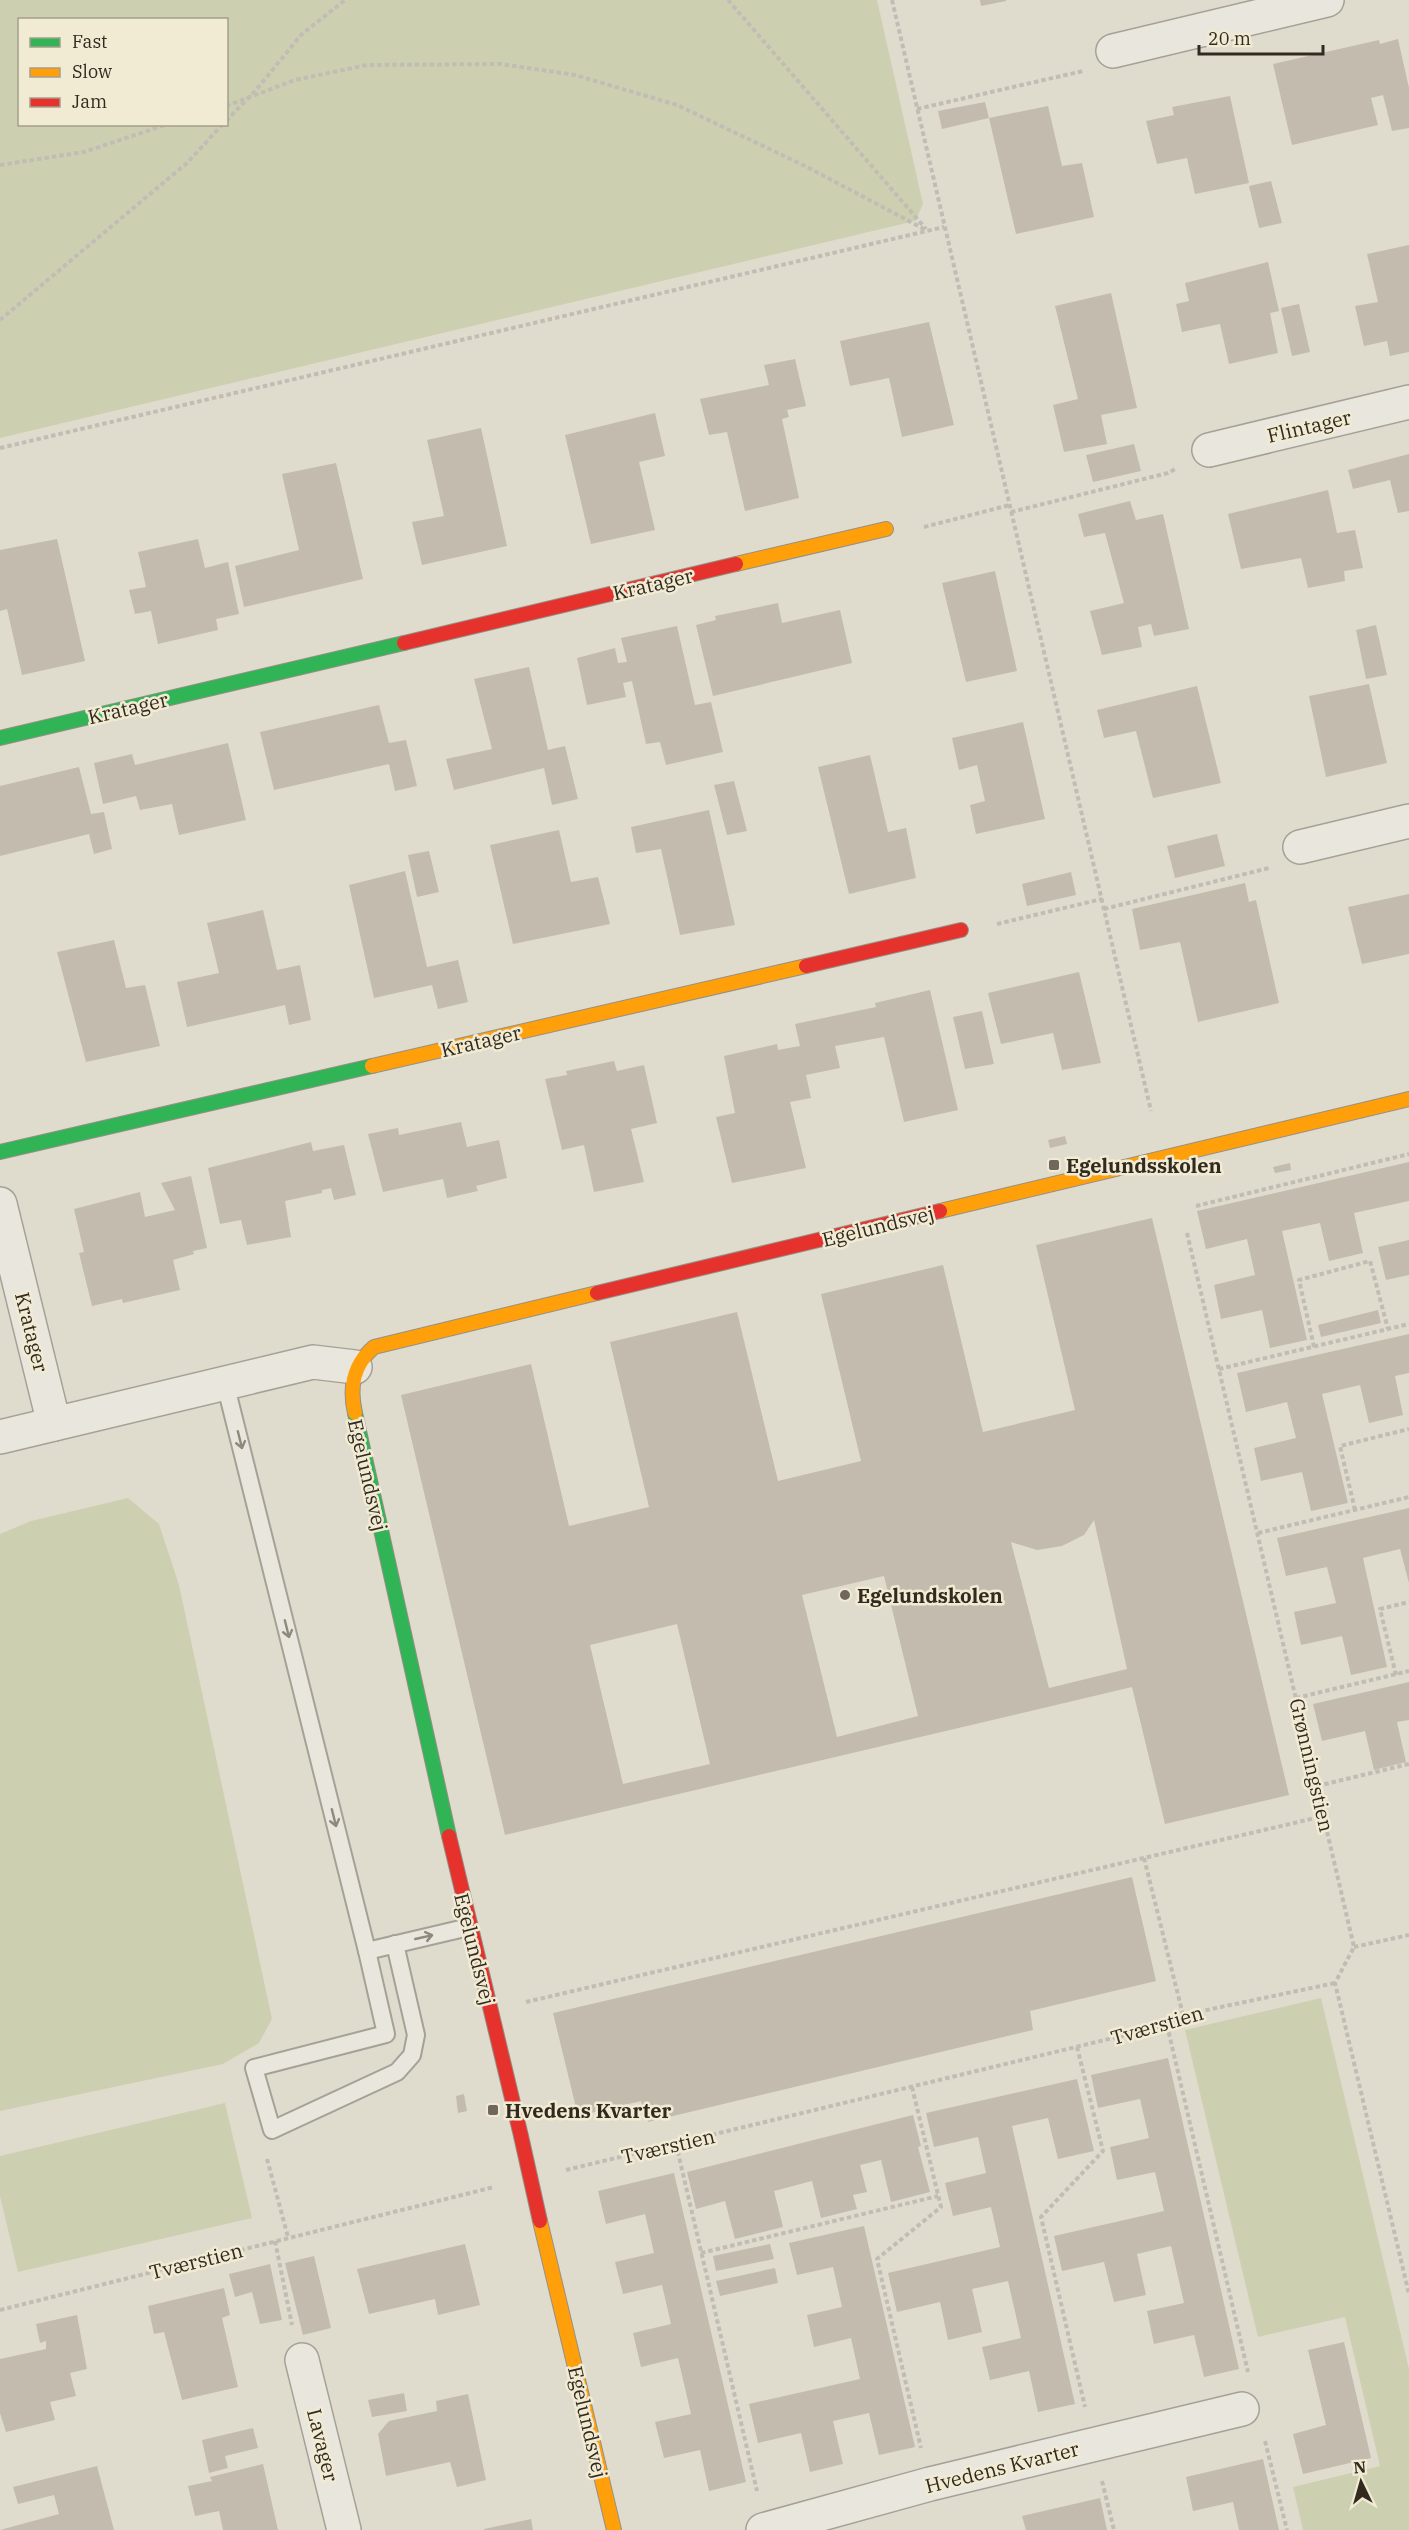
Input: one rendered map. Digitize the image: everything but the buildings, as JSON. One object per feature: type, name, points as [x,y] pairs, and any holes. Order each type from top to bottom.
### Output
[{"type":"street","points":[[1113,51],[1327,0]]},
{"type":"street","name":"Flintager","points":[[1209,450],[1409,402]]},
{"type":"street","name":"Kratager","points":[[0,738],[886,529]]},
{"type":"street","points":[[1300,847],[1409,821]]},
{"type":"street","name":"Kratager","points":[[0,1152],[961,930]]},
{"type":"street","name":"Egelundsvej","points":[[614,2530],[469,1926],[353,1406],[351,1385],[355,1367],[374,1347],[1409,1099]]},
{"type":"street","name":"Kratager","points":[[0,1204],[54,1424]]},
{"type":"street","points":[[0,1437],[313,1362],[355,1367]]},
{"type":"street","name":"Lavager","points":[[302,2360],[344,2530]]},
{"type":"street","name":"Hvedens Kvarter","points":[[764,2530],[930,2484],[1094,2444],[1246,2396]]},
{"type":"lane","points":[[225,1383],[386,2034],[254,2068],[272,2130],[398,2072],[412,2055],[416,2034],[395,1944]]},
{"type":"lane","points":[[367,1951],[469,1926]]},
{"type":"path","points":[[228,119],[301,34],[345,0]]},
{"type":"path","points":[[728,0],[927,230]]},
{"type":"path","points":[[892,0],[1151,1111]]},
{"type":"path","points":[[917,109],[1083,72],[1113,51]]},
{"type":"path","points":[[228,105],[295,80],[367,65],[501,64],[575,75],[677,105],[805,166],[927,230]]},
{"type":"path","points":[[0,165],[84,152],[162,126]]},
{"type":"path","points":[[0,320],[187,163],[221,126]]},
{"type":"path","points":[[0,448],[944,227]]},
{"type":"path","points":[[1011,512],[1168,473],[1209,450]]},
{"type":"path","points":[[886,529],[912,530],[1010,505]]},
{"type":"path","points":[[1104,909],[1272,867],[1300,847]]},
{"type":"path","points":[[961,930],[1102,899]]},
{"type":"path","points":[[1197,1206],[1409,1154]]},
{"type":"path","name":"Grønningstien","points":[[1187,1233],[1354,1947]]},
{"type":"path","points":[[1314,1347],[1299,1280],[1370,1261],[1388,1329]]},
{"type":"path","points":[[1219,1369],[1409,1324]]},
{"type":"path","points":[[1355,1510],[1340,1446],[1409,1430]]},
{"type":"path","points":[[1258,1533],[1409,1497]]},
{"type":"path","points":[[1396,1675],[1380,1609],[1409,1602]]},
{"type":"path","points":[[1296,1698],[1409,1671]]},
{"type":"path","points":[[1317,1786],[1409,1764]]},
{"type":"path","points":[[490,2011],[1324,1816]]},
{"type":"path","points":[[1144,1858],[1183,2015]]},
{"type":"path","points":[[1409,1935],[1354,1947],[1335,1983],[1409,2294]]},
{"type":"path","name":"Tværstien","points":[[561,2171],[1167,2025],[1183,2015],[1335,1983]]},
{"type":"path","points":[[1167,2025],[1246,2396]]},
{"type":"path","points":[[1077,2047],[1103,2151],[1041,2217],[1114,2530]]},
{"type":"path","points":[[912,2087],[941,2206],[877,2259],[930,2484]]},
{"type":"path","points":[[272,2130],[264,2151],[288,2237]]},
{"type":"path","points":[[676,2144],[764,2530]]},
{"type":"path","name":"Tværstien","points":[[0,2310],[503,2185]]},
{"type":"path","points":[[701,2253],[938,2196]]},
{"type":"path","points":[[274,2241],[302,2360]]},
{"type":"path","points":[[1264,2440],[1287,2530]]},
{"type":"green space","points":[[0,0],[877,0],[923,204],[915,221],[0,438]]},
{"type":"green space","points":[[128,1498],[159,1524],[179,1585],[272,2019],[259,2043],[223,2064],[0,2111],[0,1534],[31,1521]]},
{"type":"green space","points":[[1321,1998],[1409,2369],[1409,2530],[1303,2530],[1293,2487],[1380,2466],[1345,2317],[1258,2337],[1185,2030]]},
{"type":"green space","points":[[225,2103],[252,2218],[18,2272],[0,2196],[0,2156]]},
{"type":"traffic: fast","points":[[0,738],[404,643]]},
{"type":"traffic: fast","points":[[0,1152],[372,1066]]},
{"type":"traffic: fast","points":[[355,1413],[449,1836]]},
{"type":"traffic: slow","points":[[736,564],[886,529]]},
{"type":"traffic: slow","points":[[372,1066],[806,966]]},
{"type":"traffic: slow","points":[[940,1211],[1409,1099]]},
{"type":"traffic: slow","points":[[355,1413],[352,1394],[354,1377],[361,1361],[374,1347],[597,1293]]},
{"type":"traffic: slow","points":[[540,2221],[614,2530]]},
{"type":"traffic: jam","points":[[404,643],[736,564]]},
{"type":"traffic: jam","points":[[806,966],[961,930]]},
{"type":"traffic: jam","points":[[597,1293],[940,1211]]},
{"type":"traffic: jam","points":[[449,1836],[521,2136]]},
{"type":"traffic: jam","points":[[521,2136],[540,2221]]},
{"type":"place","name":"Egelundsskolen","points":[[1054,1165]]},
{"type":"place","name":"Egelundskolen","points":[[845,1595]]},
{"type":"place","name":"Hvedens Kvarter","points":[[493,2110]]}]
